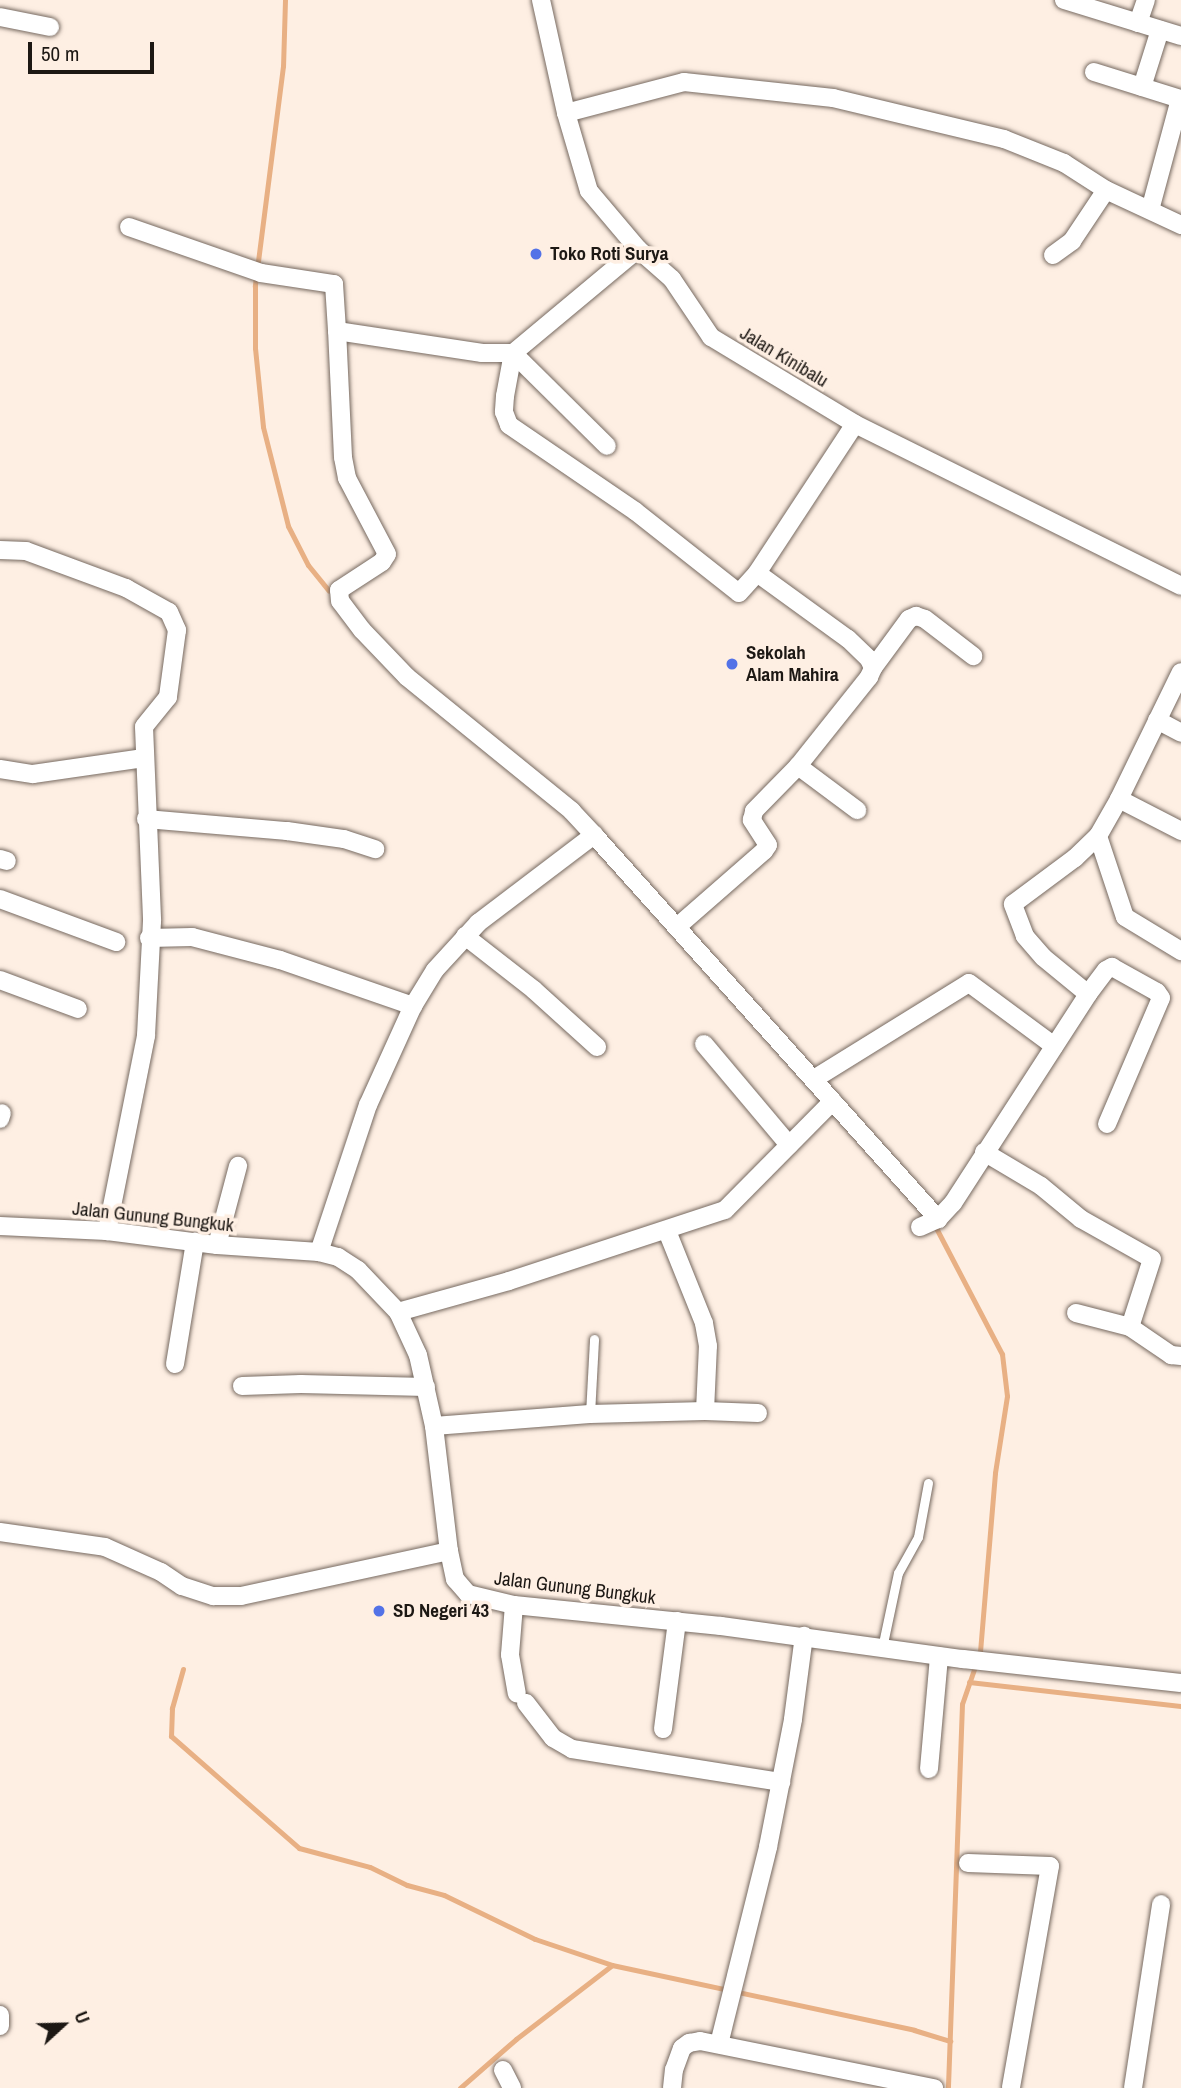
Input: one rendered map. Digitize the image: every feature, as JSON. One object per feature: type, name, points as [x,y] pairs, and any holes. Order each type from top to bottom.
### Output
[{"type":"street","name":"Jalan Kinibalu","points":[[541,0],[566,113],[589,191],[638,249],[672,279],[712,337],[855,424],[1181,586]]},
{"type":"street","points":[[1064,0],[1181,36]]},
{"type":"street","points":[[1139,23],[1146,0]]},
{"type":"street","points":[[0,17],[50,27]]},
{"type":"street","points":[[1142,87],[1160,30]]},
{"type":"street","points":[[1094,72],[1180,99],[1150,210]]},
{"type":"street","points":[[566,113],[684,82],[833,98],[1003,139],[1064,163],[1106,190],[1181,225]]},
{"type":"street","points":[[1053,254],[1072,241],[1106,190]]},
{"type":"street","points":[[129,227],[261,274],[334,284],[343,457],[347,478],[387,554],[382,562],[339,590],[340,601],[399,670],[572,811],[590,837],[678,926],[814,1079],[830,1104],[931,1222],[953,1203],[1088,994],[1112,967],[1157,992],[1161,998],[1107,1124]]},
{"type":"street","points":[[638,249],[513,353],[504,412],[509,425],[635,511],[734,592],[741,592],[757,573],[855,424]]},
{"type":"street","points":[[337,331],[482,353],[513,353],[607,446]]},
{"type":"street","points":[[0,550],[26,551],[46,557],[126,588],[169,612],[177,630],[168,697],[144,727],[152,921],[149,938],[146,1036],[107,1231]]},
{"type":"street","points":[[757,573],[848,639],[869,659],[873,668]]},
{"type":"street","points":[[678,926],[764,851],[768,845],[752,820],[754,811],[798,766],[869,677],[909,619],[916,616],[925,619],[973,656]]},
{"type":"street","points":[[1088,994],[1043,957],[1025,936],[1012,908],[1014,902],[1075,858],[1098,836],[1181,672]]},
{"type":"street","points":[[1157,720],[1181,733]]},
{"type":"street","points":[[0,769],[33,774],[144,758]]},
{"type":"street","points":[[798,766],[857,810]]},
{"type":"street","points":[[1119,799],[1181,831]]},
{"type":"street","points":[[146,819],[287,831],[344,839],[375,849]]},
{"type":"street","points":[[1098,836],[1125,917],[1181,951]]},
{"type":"street","points":[[319,1252],[368,1105],[413,1006],[435,970],[464,936],[590,837]]},
{"type":"street","points":[[0,899],[116,942]]},
{"type":"street","points":[[464,936],[534,990],[597,1047]]},
{"type":"street","points":[[149,938],[192,937],[280,960],[413,1006]]},
{"type":"street","points":[[0,980],[78,1009]]},
{"type":"street","points":[[814,1079],[969,983],[1054,1045]]},
{"type":"street","points":[[704,1044],[789,1145]]},
{"type":"street","points":[[398,1312],[667,1231],[725,1210],[830,1104]]},
{"type":"street","points":[[984,1152],[1041,1186],[1081,1219],[1152,1259],[1130,1326]]},
{"type":"street","points":[[216,1245],[238,1166]]},
{"type":"street","name":"Jalan Gunung Bungkuk","points":[[0,1226],[107,1231],[216,1245],[319,1252],[338,1257],[358,1270],[398,1312],[418,1355],[434,1426],[449,1550],[460,1587],[468,1594],[514,1605],[677,1621],[963,1659],[1181,1683]]},
{"type":"street","points":[[667,1231],[704,1323],[708,1346],[705,1411]]},
{"type":"street","points":[[175,1364],[195,1242]]},
{"type":"street","points":[[1076,1313],[1130,1326],[1171,1355],[1181,1356]]},
{"type":"street","points":[[242,1386],[301,1384],[426,1387]]},
{"type":"street","points":[[434,1426],[590,1414],[705,1411],[758,1413]]},
{"type":"street","points":[[0,1532],[105,1547],[161,1572],[182,1586],[213,1596],[241,1597],[449,1550]]},
{"type":"street","points":[[514,1605],[510,1655],[522,1698],[553,1738],[572,1749],[781,1782]]},
{"type":"street","points":[[663,1729],[677,1621]]},
{"type":"street","points":[[719,2044],[781,1782],[804,1636]]},
{"type":"street","points":[[929,1769],[939,1656]]},
{"type":"street","points":[[968,1863],[1050,1866],[1011,2088]]},
{"type":"street","points":[[1132,2088],[1161,1904]]},
{"type":"street","points":[[0,2015],[0,2026]]},
{"type":"street","points":[[672,2088],[674,2070],[682,2048],[699,2041],[934,2088]]},
{"type":"street","points":[[503,2070],[512,2088]]},
{"type":"lane","points":[[590,1414],[594,1339]]},
{"type":"lane","points":[[882,1648],[898,1573],[918,1537],[928,1483]]},
{"type":"waterway","points":[[285,0],[283,66],[255,286],[255,348],[263,427],[288,526],[308,565],[329,591]]},
{"type":"waterway","points":[[934,1224],[1002,1354],[1007,1396],[995,1473],[980,1652],[962,1704],[948,2088]]},
{"type":"waterway","points":[[183,1669],[172,1708],[171,1736],[299,1848],[370,1867],[407,1885],[444,1895],[535,1939],[612,1965],[914,2030],[950,2041]]},
{"type":"waterway","points":[[969,1682],[1181,1706]]},
{"type":"waterway","points":[[460,2088],[516,2039],[612,1965]]},
{"type":"place","name":"Toko Roti Surya","points":[[536,254]]},
{"type":"place","name":"Sekolah Alam Mahira","points":[[732,664]]},
{"type":"place","name":"SD Negeri 43","points":[[379,1611]]}]
